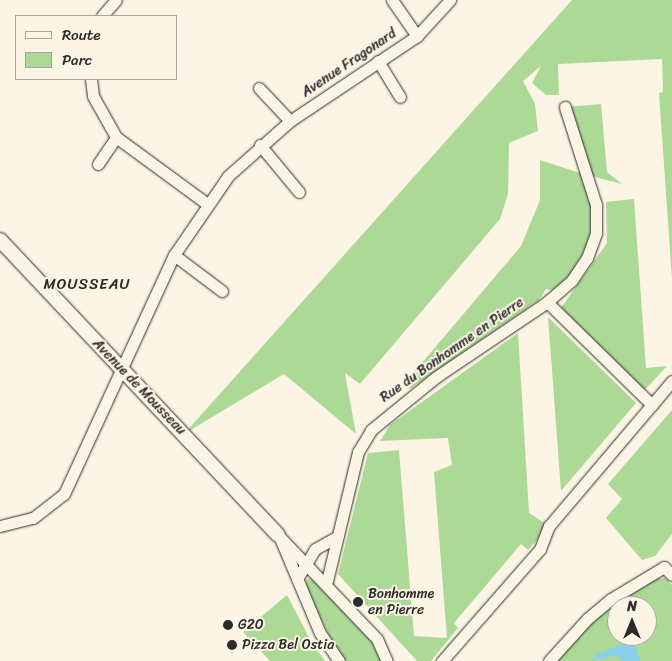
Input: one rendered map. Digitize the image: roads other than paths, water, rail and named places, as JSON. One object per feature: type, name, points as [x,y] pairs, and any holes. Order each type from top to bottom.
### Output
[{"type":"street","points":[[103,15],[116,0]]},
{"type":"street","points":[[392,0],[417,36]]},
{"type":"street","name":"Avenue Fragonard","points":[[0,526],[33,518],[64,494],[123,370],[174,255],[206,203],[260,145],[290,121],[417,36],[450,0]]},
{"type":"street","points":[[378,61],[400,97]]},
{"type":"street","points":[[91,80],[93,96],[116,137],[206,203]]},
{"type":"street","points":[[259,88],[290,121]]},
{"type":"street","name":"Rue du Bonhomme en Pierre","points":[[327,581],[358,452],[371,430],[436,377],[547,302],[572,280],[596,234],[596,205],[565,107]]},
{"type":"street","points":[[98,164],[116,137]]},
{"type":"street","points":[[260,145],[299,192]]},
{"type":"street","name":"Avenue de Mousseau","points":[[0,240],[278,534],[327,581],[377,639],[387,661]]},
{"type":"street","points":[[174,255],[222,291]]},
{"type":"street","points":[[547,302],[652,405]]},
{"type":"street","points":[[442,661],[540,549],[549,526],[672,381]]},
{"type":"street","name":"Avenue de Mousseau","points":[[278,534],[320,633],[339,661]]},
{"type":"street","points":[[297,579],[306,559],[338,536]]},
{"type":"street","points":[[550,661],[587,618],[611,599],[664,568],[672,575]]},
{"type":"water","points":[[616,646],[635,646],[640,661],[623,661],[616,655],[591,661],[597,654]]},
{"type":"place","name":"Bonhomme en Pierre","points":[[358,602]]},
{"type":"place","name":"G20","points":[[228,625]]},
{"type":"place","name":"Pizza Bel Ostia","points":[[232,645]]},
{"type":"district","name":"MOUSSEAU","points":[[87,285]]}]
